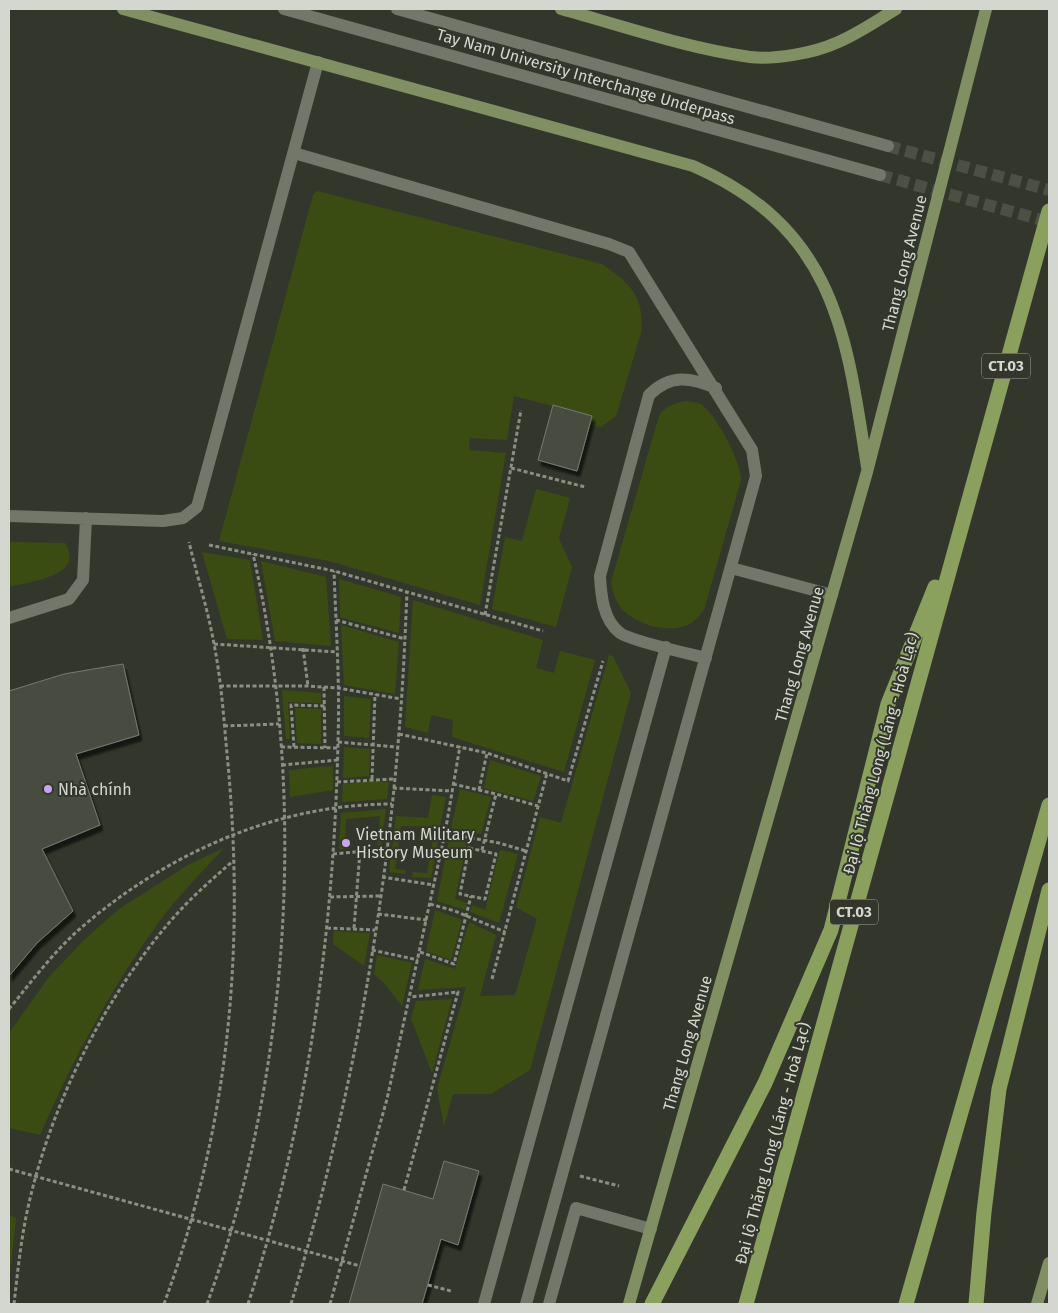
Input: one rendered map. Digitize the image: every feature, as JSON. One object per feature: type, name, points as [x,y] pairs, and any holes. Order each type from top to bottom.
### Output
[{"type":"highway","name":"Đại lộ Thăng Long (Láng - Hoà Lạc)","points":[[746,1304],[1049,211]]},
{"type":"highway","points":[[652,1304],[765,1083],[831,930],[888,704],[962,520]]},
{"type":"highway","points":[[906,1304],[1049,805]]},
{"type":"highway","points":[[976,1304],[984,1212],[999,1089],[1049,890]]},
{"type":"main road","points":[[123,9],[693,166],[722,179],[747,194],[778,220],[796,240],[822,281],[841,328],[853,377],[867,472]]},
{"type":"main road","points":[[562,9],[591,13],[698,47],[752,57],[814,51],[836,44],[896,9]]},
{"type":"main road","name":"Thang Long Avenue","points":[[629,1304],[867,472],[986,9]]},
{"type":"main road","points":[[1037,1304],[1049,1263]]},
{"type":"street","name":"Tay Nam University Interchange Underpass","points":[[284,9],[880,175]]},
{"type":"street","name":"Tay Nam University Interchange Underpass","points":[[397,9],[888,146]]},
{"type":"street","points":[[9,516],[163,520],[183,518],[197,508],[318,62]]},
{"type":"street","points":[[294,152],[600,241],[630,252],[716,388],[752,450],[756,476],[526,1304]]},
{"type":"street","points":[[706,658],[620,634],[610,621],[601,599],[600,576],[649,395],[660,384],[675,380],[696,380],[716,388]]},
{"type":"street","points":[[9,618],[69,599],[83,580],[86,518]]},
{"type":"street","points":[[731,568],[832,595]]},
{"type":"street","points":[[488,1303],[666,647]]},
{"type":"street","points":[[549,1304],[576,1208],[651,1228]]},
{"type":"path","points":[[485,615],[521,410]]},
{"type":"path","points":[[511,468],[585,487]]},
{"type":"path","points":[[164,1304],[193,1220],[208,1158],[227,1052],[232,999],[233,835],[224,726],[214,644],[189,542]]},
{"type":"path","points":[[209,545],[334,571],[543,632]]},
{"type":"path","points":[[207,1304],[232,1230],[256,1126],[274,1013],[280,954],[284,818],[280,724],[271,646],[253,554]]},
{"type":"path","points":[[248,1304],[286,1174],[311,1051],[327,928],[338,760],[338,688],[334,571]]},
{"type":"path","points":[[291,1304],[307,1252],[346,1085],[381,896],[398,747],[407,592]]},
{"type":"path","points":[[336,620],[405,639]]},
{"type":"path","points":[[214,644],[303,648],[337,652]]},
{"type":"path","points":[[303,648],[308,686]]},
{"type":"path","points":[[399,734],[487,753],[568,781],[603,661]]},
{"type":"path","points":[[220,686],[276,685],[338,688],[401,699]]},
{"type":"path","points":[[324,687],[324,748]]},
{"type":"path","points":[[372,779],[375,694]]},
{"type":"path","points":[[294,747],[291,705],[325,706]]},
{"type":"path","points":[[224,726],[280,724]]},
{"type":"path","points":[[338,742],[398,747]]},
{"type":"path","points":[[330,1304],[387,1099],[445,833],[460,746]]},
{"type":"path","points":[[281,747],[338,748]]},
{"type":"path","points":[[479,790],[487,753]]},
{"type":"path","points":[[282,765],[338,760]]},
{"type":"path","points":[[492,979],[547,773]]},
{"type":"path","points":[[337,782],[394,779]]},
{"type":"path","points":[[453,784],[538,806]]},
{"type":"path","points":[[393,788],[452,791]]},
{"type":"path","points":[[482,850],[496,794]]},
{"type":"path","points":[[9,1009],[41,969],[81,928],[123,894],[164,867],[233,835],[284,818],[336,808],[392,804]]},
{"type":"path","points":[[445,833],[484,839],[526,851]]},
{"type":"path","points":[[469,848],[496,854],[484,899],[471,896],[460,894],[469,848]]},
{"type":"path","points":[[333,854],[386,849]]},
{"type":"path","points":[[354,928],[360,850]]},
{"type":"path","points":[[14,1304],[25,1222],[36,1177],[59,1108],[110,1006],[168,924],[190,899],[233,860]]},
{"type":"path","points":[[382,877],[434,885]]},
{"type":"path","points":[[330,897],[381,896]]},
{"type":"path","points":[[420,952],[454,964],[471,896]]},
{"type":"path","points":[[430,904],[467,916],[505,932]]},
{"type":"path","points":[[378,914],[427,920]]},
{"type":"path","points":[[327,928],[375,930]]},
{"type":"path","points":[[372,950],[418,960]]},
{"type":"path","points":[[404,1190],[458,992],[410,997]]},
{"type":"path","points":[[9,1169],[360,1266]]},
{"type":"path","points":[[577,1175],[619,1186]]},
{"type":"path","points":[[428,1285],[451,1291]]},
{"type":"green space","points":[[317,191],[602,264],[628,285],[638,300],[642,320],[641,333],[616,416],[601,427],[590,425],[592,416],[514,396],[507,440],[470,438],[469,450],[506,453],[480,605],[329,561],[219,541],[313,195]]},
{"type":"green space","points":[[687,401],[702,405],[721,429],[733,451],[741,480],[704,610],[694,621],[685,626],[676,628],[655,627],[635,619],[621,608],[613,593],[611,582],[659,416],[671,405]]},
{"type":"green space","points":[[536,489],[570,498],[559,539],[572,567],[556,627],[492,609],[505,537],[522,541]]},
{"type":"green space","points":[[9,542],[65,543],[69,554],[68,563],[62,570],[52,576],[9,587]]},
{"type":"green space","points":[[202,552],[250,560],[263,640],[227,639]]},
{"type":"green space","points":[[261,561],[326,577],[331,646],[275,641]]},
{"type":"green space","points":[[339,579],[401,597],[399,633],[340,617]]},
{"type":"green space","points":[[413,600],[543,640],[536,668],[554,673],[560,651],[595,660],[564,772],[452,737],[453,720],[431,715],[428,733],[405,727]]},
{"type":"green space","points":[[341,625],[399,642],[395,694],[344,685]]},
{"type":"green space","points":[[609,655],[613,656],[631,693],[530,1070],[491,1094],[453,1094],[444,1126],[437,1089],[466,987],[418,990],[425,959],[455,969],[469,922],[496,935],[480,996],[515,995],[537,919],[516,907],[540,817],[561,823]]},
{"type":"green space","points":[[282,690],[321,693],[321,703],[288,702],[290,739],[286,739]]},
{"type":"green space","points":[[344,696],[371,699],[369,738],[344,736]]},
{"type":"green space","points":[[295,708],[321,709],[321,744],[297,743]]},
{"type":"green space","points":[[344,747],[370,749],[369,776],[343,778]]},
{"type":"green space","points":[[490,760],[541,776],[533,801],[484,788]]},
{"type":"green space","points":[[333,766],[333,790],[290,797],[289,770]]},
{"type":"green space","points":[[372,781],[389,782],[387,799],[342,802],[343,784]]},
{"type":"green space","points":[[460,789],[491,797],[481,834],[451,828]]},
{"type":"green space","points":[[432,795],[446,797],[440,827],[401,826],[395,869],[406,870],[405,874],[389,872],[396,816],[428,818]]},
{"type":"green space","points":[[386,809],[381,845],[377,846],[380,816],[346,819],[345,849],[339,849],[341,813]]},
{"type":"green space","points":[[434,834],[439,835],[431,878],[412,877],[413,872],[427,873]]},
{"type":"green space","points":[[449,839],[467,842],[455,899],[467,903],[465,910],[437,901]]},
{"type":"green space","points":[[224,848],[166,912],[124,973],[79,1052],[40,1135],[9,1128],[9,1033],[49,977],[84,940],[119,909],[188,865]]},
{"type":"green space","points":[[500,850],[518,854],[499,923],[470,912],[472,905],[485,910]]},
{"type":"green space","points":[[435,910],[462,920],[451,960],[426,951]]},
{"type":"green space","points":[[334,931],[370,933],[364,966],[333,944]]},
{"type":"green space","points":[[377,955],[412,963],[402,1006],[384,983],[374,974]]},
{"type":"green space","points":[[452,999],[432,1073],[411,1019],[416,1001]]},
{"type":"green space","points":[[9,1215],[16,1218],[9,1284]]},
{"type":"building","points":[[553,405],[592,416],[577,471],[538,460]]},
{"type":"building","name":"Nhà chính","points":[[123,664],[139,735],[76,754],[100,825],[42,849],[73,911],[37,943],[9,976],[9,691],[64,674]]},
{"type":"building","points":[[444,1161],[479,1171],[458,1245],[441,1239],[422,1304],[349,1304],[383,1184],[433,1199]]},
{"type":"tunnel","points":[[888,146],[1049,190]]},
{"type":"tunnel","points":[[880,175],[1049,222]]},
{"type":"place","name":"Nhà chính","points":[[48,789]]},
{"type":"place","name":"Vietnam Military History Museum","points":[[346,843]]}]
